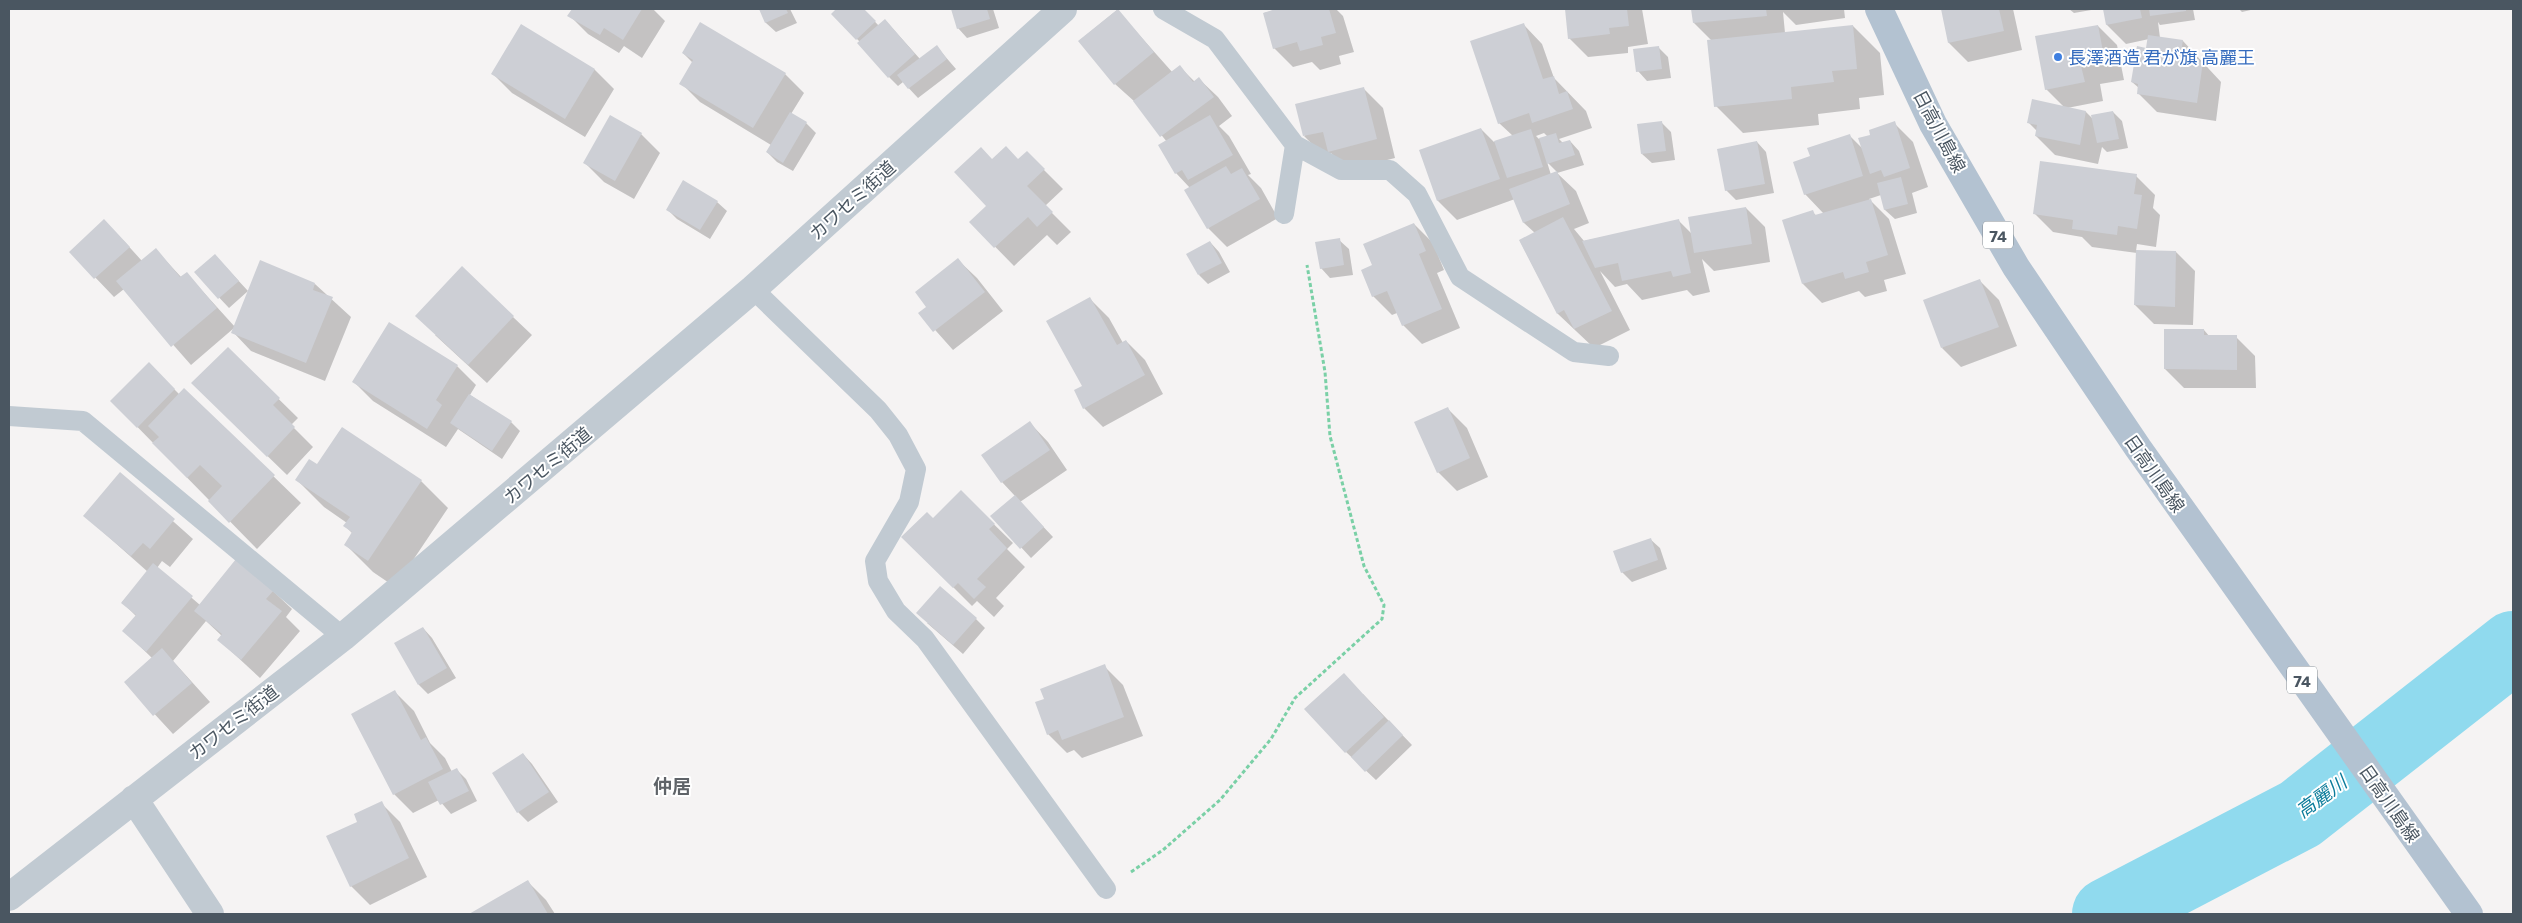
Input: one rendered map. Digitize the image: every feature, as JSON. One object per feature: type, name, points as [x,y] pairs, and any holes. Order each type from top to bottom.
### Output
[{"type":"main road","name":"日高川島線","points":[[1879,9],[1934,124],[2016,267],[2138,448],[2467,913]]},
{"type":"street","name":"カワセミ街道","points":[[9,897],[343,637],[753,290],[1064,9]]},
{"type":"street","points":[[134,798],[210,914]]},
{"type":"lane","points":[[1163,9],[1215,39],[1295,144],[1341,170],[1390,170],[1417,194],[1460,277],[1574,352],[1609,356]]},
{"type":"lane","points":[[1284,214],[1295,144]]},
{"type":"lane","points":[[753,290],[878,410],[898,435],[916,469],[909,502],[875,561],[878,581],[896,611],[926,639],[1106,889]]},
{"type":"lane","points":[[9,416],[83,422],[343,637]]},
{"type":"path","points":[[1106,889],[1164,850],[1220,800],[1271,739],[1295,698],[1382,619],[1384,605],[1364,566],[1330,436],[1325,372],[1307,265]]},
{"type":"building","points":[[572,9],[642,9],[623,40],[604,28],[600,35],[567,16]]},
{"type":"building","points":[[759,9],[786,9],[788,13],[765,23]]},
{"type":"building","points":[[836,9],[864,9],[876,21],[856,40],[831,14]]},
{"type":"building","points":[[951,9],[987,9],[990,19],[957,29]]},
{"type":"building","points":[[1118,9],[1154,52],[1114,85],[1078,41]]},
{"type":"building","points":[[1276,9],[1329,9],[1336,33],[1321,37],[1323,45],[1300,51],[1297,42],[1273,49],[1263,13]]},
{"type":"building","points":[[1565,9],[1627,9],[1629,26],[1609,28],[1610,34],[1568,39]]},
{"type":"building","points":[[1691,9],[1766,9],[1767,16],[1693,23]]},
{"type":"building","points":[[1941,9],[1999,9],[2004,31],[1948,43]]},
{"type":"building","points":[[2103,9],[2140,9],[2142,18],[2106,25]]},
{"type":"building","points":[[2149,9],[2186,9],[2186,11],[2150,16]]},
{"type":"building","points":[[885,19],[915,54],[888,78],[857,43]]},
{"type":"building","points":[[700,22],[786,73],[753,128],[679,84],[693,60],[682,53]]},
{"type":"building","points":[[1524,23],[1543,79],[1554,76],[1559,94],[1567,91],[1573,109],[1532,123],[1529,113],[1498,124],[1470,41]]},
{"type":"building","points":[[521,24],[595,69],[565,119],[491,74]]},
{"type":"building","points":[[1853,25],[1857,69],[1832,71],[1834,82],[1791,87],[1792,99],[1714,107],[1707,40]]},
{"type":"building","points":[[2098,25],[2105,62],[2081,66],[2085,82],[2045,90],[2035,36]]},
{"type":"building","points":[[2148,35],[2183,40],[2180,59],[2203,62],[2197,103],[2137,94],[2138,84],[2131,82],[2137,46],[2146,48]]},
{"type":"building","points":[[937,45],[947,59],[908,89],[897,75]]},
{"type":"building","points":[[1659,46],[1662,69],[1636,72],[1633,49]]},
{"type":"building","points":[[1180,65],[1193,82],[1199,77],[1214,97],[1160,137],[1133,101]]},
{"type":"building","points":[[1364,87],[1377,139],[1328,152],[1323,132],[1303,136],[1295,104]]},
{"type":"building","points":[[2032,99],[2086,111],[2080,145],[2035,136],[2037,125],[2027,123]]},
{"type":"building","points":[[2113,111],[2119,139],[2097,143],[2091,115]]},
{"type":"building","points":[[790,112],[807,122],[783,163],[766,152]]},
{"type":"building","points":[[610,115],[642,133],[615,181],[583,163]]},
{"type":"building","points":[[1210,115],[1233,155],[1188,180],[1182,170],[1175,174],[1158,145]]},
{"type":"building","points":[[1662,121],[1666,151],[1641,154],[1637,124]]},
{"type":"building","points":[[1895,121],[1910,168],[1884,177],[1881,170],[1870,174],[1858,138],[1870,135],[1869,130]]},
{"type":"building","points":[[1481,128],[1500,179],[1437,201],[1419,150]]},
{"type":"building","points":[[1531,129],[1543,167],[1507,178],[1494,141]]},
{"type":"building","points":[[1556,133],[1559,143],[1570,140],[1575,155],[1547,164],[1539,138]]},
{"type":"building","points":[[1850,134],[1863,176],[1804,195],[1793,162],[1810,156],[1807,148]]},
{"type":"building","points":[[1757,141],[1765,184],[1725,191],[1717,149]]},
{"type":"building","points":[[1006,146],[1018,159],[1027,151],[1045,169],[1027,186],[1053,212],[1037,227],[1028,217],[994,248],[969,222],[986,206],[954,172],[981,147],[992,159]]},
{"type":"building","points":[[2040,161],[2137,174],[2134,194],[2142,195],[2137,229],[2118,226],[2117,235],[2072,229],[2073,220],[2033,214]]},
{"type":"building","points":[[1226,166],[1231,174],[1242,168],[1260,199],[1207,229],[1184,190]]},
{"type":"building","points":[[1557,171],[1570,204],[1523,223],[1509,189]]},
{"type":"building","points":[[1901,177],[1908,204],[1884,210],[1877,183]]},
{"type":"building","points":[[683,180],[718,201],[700,230],[666,210]]},
{"type":"building","points":[[1871,199],[1888,255],[1866,262],[1869,272],[1845,279],[1843,272],[1802,284],[1782,220],[1813,210],[1815,215]]},
{"type":"building","points":[[1746,207],[1752,244],[1694,253],[1688,217]]},
{"type":"building","points":[[1563,217],[1612,311],[1574,329],[1564,310],[1557,314],[1519,240]]},
{"type":"building","points":[[104,219],[130,247],[94,279],[69,252]]},
{"type":"building","points":[[1679,219],[1691,273],[1673,277],[1671,271],[1622,281],[1618,263],[1595,268],[1582,241]]},
{"type":"building","points":[[1414,223],[1426,251],[1419,254],[1442,309],[1402,326],[1387,291],[1372,297],[1361,270],[1372,265],[1363,244]]},
{"type":"building","points":[[1340,238],[1344,265],[1320,269],[1315,242]]},
{"type":"building","points":[[1210,241],[1222,263],[1198,275],[1186,254]]},
{"type":"building","points":[[156,248],[180,277],[187,272],[217,308],[171,347],[116,281]]},
{"type":"building","points":[[2136,250],[2176,251],[2175,307],[2134,305]]},
{"type":"building","points":[[215,254],[239,281],[218,299],[194,272]]},
{"type":"building","points":[[958,258],[985,292],[933,332],[918,313],[926,307],[915,292]]},
{"type":"building","points":[[260,260],[315,283],[313,290],[333,297],[306,363],[231,333]]},
{"type":"building","points":[[462,266],[514,316],[468,365],[415,316]]},
{"type":"building","points":[[1980,279],[1999,327],[1941,348],[1923,300]]},
{"type":"building","points":[[1090,297],[1117,345],[1126,340],[1145,375],[1083,409],[1074,390],[1082,386],[1046,321]]},
{"type":"building","points":[[389,322],[458,365],[436,400],[442,405],[427,429],[352,382]]},
{"type":"building","points":[[2164,329],[2204,329],[2204,335],[2237,335],[2237,370],[2164,369]]},
{"type":"building","points":[[228,347],[280,398],[273,405],[295,427],[267,457],[191,383]]},
{"type":"building","points":[[149,362],[175,389],[137,428],[110,401]]},
{"type":"building","points":[[184,388],[275,475],[229,523],[208,501],[222,486],[200,465],[187,478],[152,443],[159,437],[148,426]]},
{"type":"building","points":[[469,394],[512,421],[492,451],[450,423]]},
{"type":"building","points":[[1448,407],[1470,458],[1437,473],[1414,422]]},
{"type":"building","points":[[1030,421],[1050,450],[1001,483],[981,455]]},
{"type":"building","points":[[342,427],[422,480],[368,561],[344,545],[352,532],[343,526],[350,517],[295,480],[309,459],[317,464]]},
{"type":"building","points":[[120,472],[175,519],[150,549],[143,543],[131,556],[83,516]]},
{"type":"building","points":[[961,490],[995,524],[989,529],[1007,548],[977,579],[986,587],[974,599],[958,583],[953,588],[901,537],[927,512],[933,518]]},
{"type":"building","points":[[1015,495],[1044,527],[1020,549],[990,516]]},
{"type":"building","points":[[1651,538],[1658,560],[1621,573],[1613,551]]},
{"type":"building","points":[[236,559],[274,590],[266,599],[282,611],[241,660],[217,640],[222,634],[194,611]]},
{"type":"building","points":[[153,563],[193,596],[146,652],[122,631],[136,615],[121,603]]},
{"type":"building","points":[[940,586],[977,618],[953,645],[916,613]]},
{"type":"building","points":[[423,627],[447,668],[418,685],[394,643]]},
{"type":"building","points":[[162,648],[192,683],[153,716],[124,682]]},
{"type":"building","points":[[1105,664],[1124,717],[1062,740],[1058,730],[1047,735],[1035,702],[1044,699],[1040,689]]},
{"type":"building","points":[[1344,673],[1384,717],[1345,753],[1304,709]]},
{"type":"building","points":[[395,690],[421,740],[426,737],[443,769],[393,795],[351,714]]},
{"type":"building","points":[[1389,720],[1403,735],[1365,772],[1351,757]]},
{"type":"building","points":[[523,753],[549,792],[517,813],[492,773]]},
{"type":"building","points":[[457,768],[469,791],[440,805],[428,782]]},
{"type":"building","points":[[382,801],[409,858],[350,887],[326,836],[357,822],[354,814]]},
{"type":"building","points":[[528,880],[548,914],[469,914]]},
{"type":"waterway","name":"高麗川","points":[[2108,914],[2300,814],[2513,647]]},
{"type":"place","name":"長澤酒造 君が旗 高麗王","points":[[2058,57]]},
{"type":"district","name":"仲居","points":[[672,785]]}]
